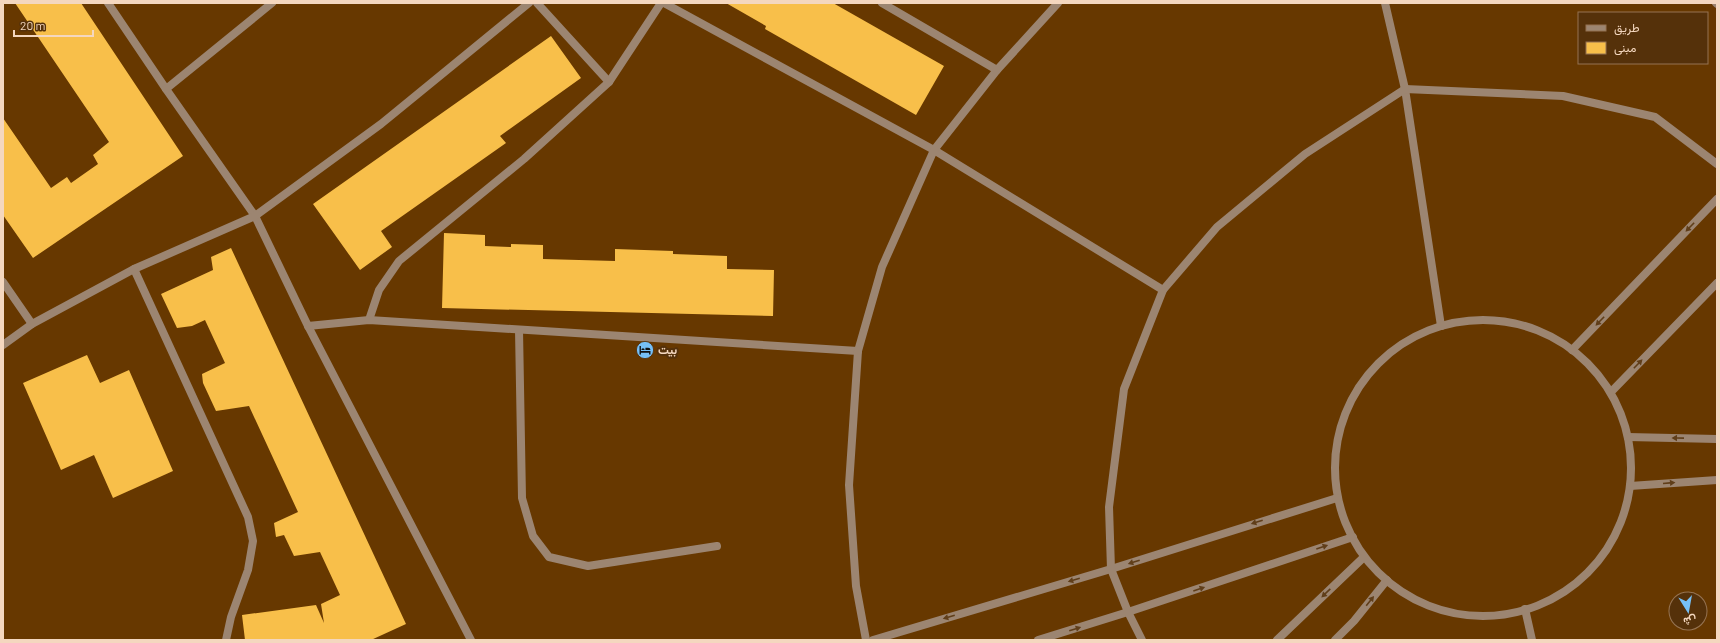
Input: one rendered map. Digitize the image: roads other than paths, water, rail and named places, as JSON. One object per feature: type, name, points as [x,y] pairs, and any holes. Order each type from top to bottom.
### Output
[{"type":"street","points":[[108,3],[255,216],[308,326],[471,640]]},
{"type":"street","points":[[166,89],[272,3]]},
{"type":"street","points":[[3,345],[32,324],[134,269],[255,216],[381,124],[529,3]]},
{"type":"street","points":[[537,3],[609,82]]},
{"type":"street","points":[[369,320],[379,290],[399,261],[524,159],[609,82],[661,3]]},
{"type":"street","points":[[664,3],[934,150],[1163,290]]},
{"type":"street","points":[[882,3],[997,70]]},
{"type":"street","points":[[866,640],[856,586],[848,485],[858,351],[882,267],[934,150],[997,70],[1058,3]]},
{"type":"street","points":[[1385,3],[1405,89],[1441,326]]},
{"type":"street","points":[[1142,640],[1128,612],[1111,569],[1109,507],[1124,389],[1163,290],[1217,227],[1305,154],[1405,89],[1563,96],[1656,117],[1717,164]]},
{"type":"street","points":[[1572,350],[1717,199]]},
{"type":"street","points":[[134,269],[248,517],[253,541],[248,570],[231,616],[226,640]]},
{"type":"street","points":[[3,282],[32,324]]},
{"type":"street","points":[[1611,392],[1717,283]]},
{"type":"street","points":[[1489,319],[1514,323],[1537,330],[1559,341],[1572,350],[1596,372],[1611,392],[1621,414],[1628,437],[1631,462],[1630,486],[1625,510],[1616,533],[1604,554],[1588,572],[1569,588],[1548,600],[1525,609],[1501,614],[1476,616],[1452,612],[1428,605],[1406,595],[1386,580],[1364,557],[1344,521],[1337,498],[1334,473],[1335,449],[1340,425],[1349,402],[1362,382],[1378,363],[1397,347],[1418,335],[1441,326],[1465,321],[1489,319]]},
{"type":"street","points":[[308,326],[369,320],[858,351]]},
{"type":"street","points":[[520,330],[522,498],[533,536],[549,557],[588,566],[717,546]]},
{"type":"street","points":[[1628,437],[1717,439]]},
{"type":"street","points":[[1630,486],[1717,480]]},
{"type":"street","points":[[873,640],[1111,569],[1337,498]]},
{"type":"street","points":[[1038,640],[1128,612],[1353,537]]},
{"type":"street","points":[[1277,640],[1364,557]]},
{"type":"street","points":[[1335,640],[1354,621],[1386,580]]},
{"type":"street","points":[[1525,609],[1532,640]]},
{"type":"place","name":"بيت","points":[[645,350]]}]
